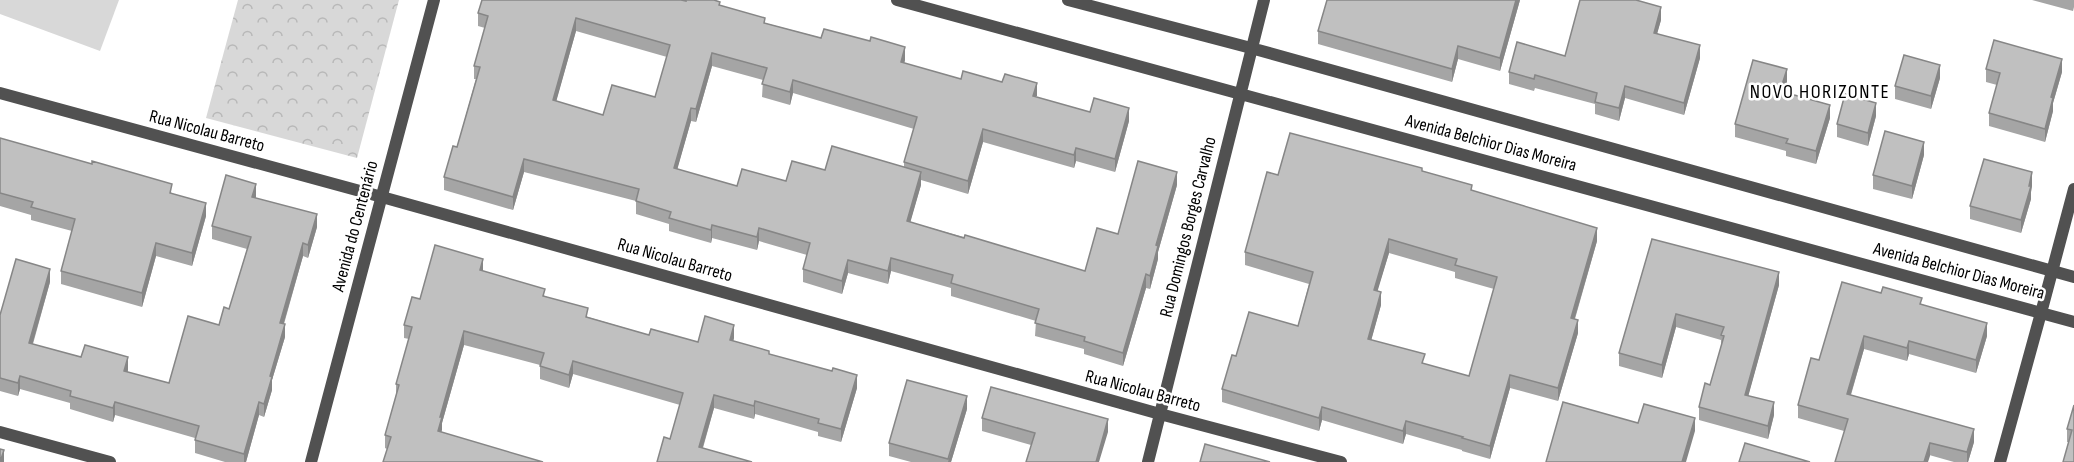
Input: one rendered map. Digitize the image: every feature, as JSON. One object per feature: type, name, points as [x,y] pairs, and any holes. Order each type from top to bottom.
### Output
[{"type":"street","name":"Avenida do Centenário","points":[[311,462],[434,0]]},
{"type":"street","name":"Avenida Belchior Dias Moreira","points":[[897,0],[2074,322]]},
{"type":"street","name":"Avenida Belchior Dias Moreira","points":[[1068,0],[1251,48],[2074,277]]},
{"type":"street","name":"Rua Domingos Borges Carvalho","points":[[1148,462],[1264,0]]},
{"type":"street","name":"Rua Nicolau Barreto","points":[[0,93],[1341,462]]},
{"type":"street","points":[[2000,462],[2074,189]]},
{"type":"street","points":[[0,432],[110,462]]},
{"type":"green space","points":[[0,0],[119,0],[100,51],[0,14]]},
{"type":"green space","points":[[238,0],[399,0],[357,158],[206,118]]},
{"type":"building","points":[[482,0],[714,0],[720,2],[719,5],[765,18],[764,23],[821,38],[824,29],[870,41],[871,37],[905,47],[901,62],[961,79],[963,71],[1002,82],[1005,74],[1037,83],[1033,96],[1090,112],[1094,98],[1129,108],[1115,159],[1076,148],[1074,155],[983,129],[968,181],[904,162],[917,117],[793,80],[790,92],[762,84],[767,68],[712,53],[696,109],[691,108],[674,168],[737,186],[742,169],[786,181],[792,161],[825,170],[832,146],[921,172],[907,221],[964,238],[965,235],[1085,271],[1097,228],[1118,234],[1138,161],[1177,172],[1156,245],[1158,246],[1150,276],[1146,274],[1123,353],[1084,341],[1085,337],[1035,323],[1039,309],[951,283],[953,275],[891,258],[888,271],[848,260],[842,281],[803,269],[810,243],[759,228],[757,237],[712,225],[711,230],[669,218],[671,212],[636,201],[639,189],[524,159],[513,197],[444,177],[453,146],[457,147],[480,67],[474,66],[488,16],[478,13]],"holes":[[[576,18],[670,45],[655,97],[612,85],[603,115],[553,100]]]},
{"type":"building","points":[[1327,0],[1516,0],[1500,58],[1458,46],[1452,69],[1318,31]]},
{"type":"building","points":[[1580,0],[1636,0],[1661,7],[1654,33],[1700,45],[1684,103],[1625,86],[1619,108],[1595,102],[1597,93],[1535,75],[1534,79],[1509,72],[1517,42],[1565,56]]},
{"type":"building","points":[[1994,40],[2062,59],[2045,129],[1989,113],[2000,73],[1986,69]]},
{"type":"building","points":[[1904,55],[1940,65],[1931,96],[1895,86]]},
{"type":"building","points":[[1753,60],[1787,69],[1780,91],[1830,105],[1816,151],[1786,143],[1788,139],[1735,124]]},
{"type":"building","points":[[1845,94],[1876,103],[1868,133],[1837,124]]},
{"type":"building","points":[[1885,131],[1924,142],[1912,186],[1873,175]]},
{"type":"building","points":[[1290,133],[1422,168],[1422,171],[1472,185],[1471,190],[1597,228],[1571,318],[1578,320],[1558,388],[1510,375],[1490,446],[1406,421],[1403,431],[1322,407],[1319,418],[1222,389],[1232,355],[1236,356],[1249,312],[1298,326],[1313,272],[1245,252],[1267,172],[1278,175]],"holes":[[[1389,239],[1457,259],[1455,265],[1497,277],[1469,376],[1422,363],[1425,354],[1368,339],[1381,292],[1374,290]]]},
{"type":"building","points":[[0,138],[172,184],[170,193],[206,203],[192,253],[156,243],[142,293],[61,271],[75,219],[31,207],[33,202],[0,193]]},
{"type":"building","points":[[1984,159],[2032,172],[2029,186],[2031,186],[2021,220],[1970,206]]},
{"type":"building","points":[[226,175],[256,184],[252,197],[317,214],[308,245],[303,243],[280,323],[285,324],[270,376],[272,377],[264,404],[259,402],[244,454],[195,440],[199,426],[115,402],[113,408],[70,396],[71,391],[20,376],[18,383],[0,378],[0,315],[16,259],[50,269],[29,343],[81,357],[85,345],[128,357],[124,371],[169,383],[188,316],[219,325],[224,307],[229,309],[251,237],[212,226]]},
{"type":"building","points":[[1652,239],[1779,272],[1745,395],[1774,402],[1768,426],[1699,407],[1705,383],[1710,385],[1724,336],[1721,335],[1724,327],[1676,314],[1662,365],[1619,353]]},
{"type":"building","points":[[435,245],[483,259],[480,270],[545,289],[543,296],[588,308],[586,317],[649,335],[651,329],[698,342],[705,316],[734,325],[730,340],[769,351],[769,354],[832,371],[833,368],[857,375],[841,429],[818,423],[819,419],[755,401],[754,406],[714,395],[699,447],[752,462],[657,462],[664,437],[670,439],[683,393],[573,361],[569,375],[540,366],[544,353],[464,331],[438,431],[543,462],[383,462],[391,437],[385,435],[412,327],[404,325],[412,297],[420,299]]},
{"type":"building","points":[[1842,282],[1881,293],[1883,287],[1922,298],[1920,304],[1987,323],[1976,360],[1909,341],[1907,348],[1864,336],[1847,394],[1974,429],[1967,452],[1930,443],[1924,462],[1835,462],[1848,419],[1798,405],[1811,358],[1819,360]]},
{"type":"building","points":[[907,380],[967,396],[948,459],[889,443]]},
{"type":"building","points":[[991,387],[1108,419],[1096,462],[1026,462],[1035,433],[982,418]]},
{"type":"building","points":[[1563,402],[1638,423],[1644,404],[1695,418],[1682,462],[1546,462]]},
{"type":"building","points":[[2074,405],[2074,462],[2063,462],[2072,430],[2067,429]]},
{"type":"building","points":[[1745,443],[1810,462],[1739,462]]},
{"type":"building","points":[[1205,444],[1270,462],[1200,462]]},
{"type":"building","points":[[0,449],[4,450],[0,462]]},
{"type":"district","name":"NOVO HORIZONTE","points":[[1820,92]]}]
